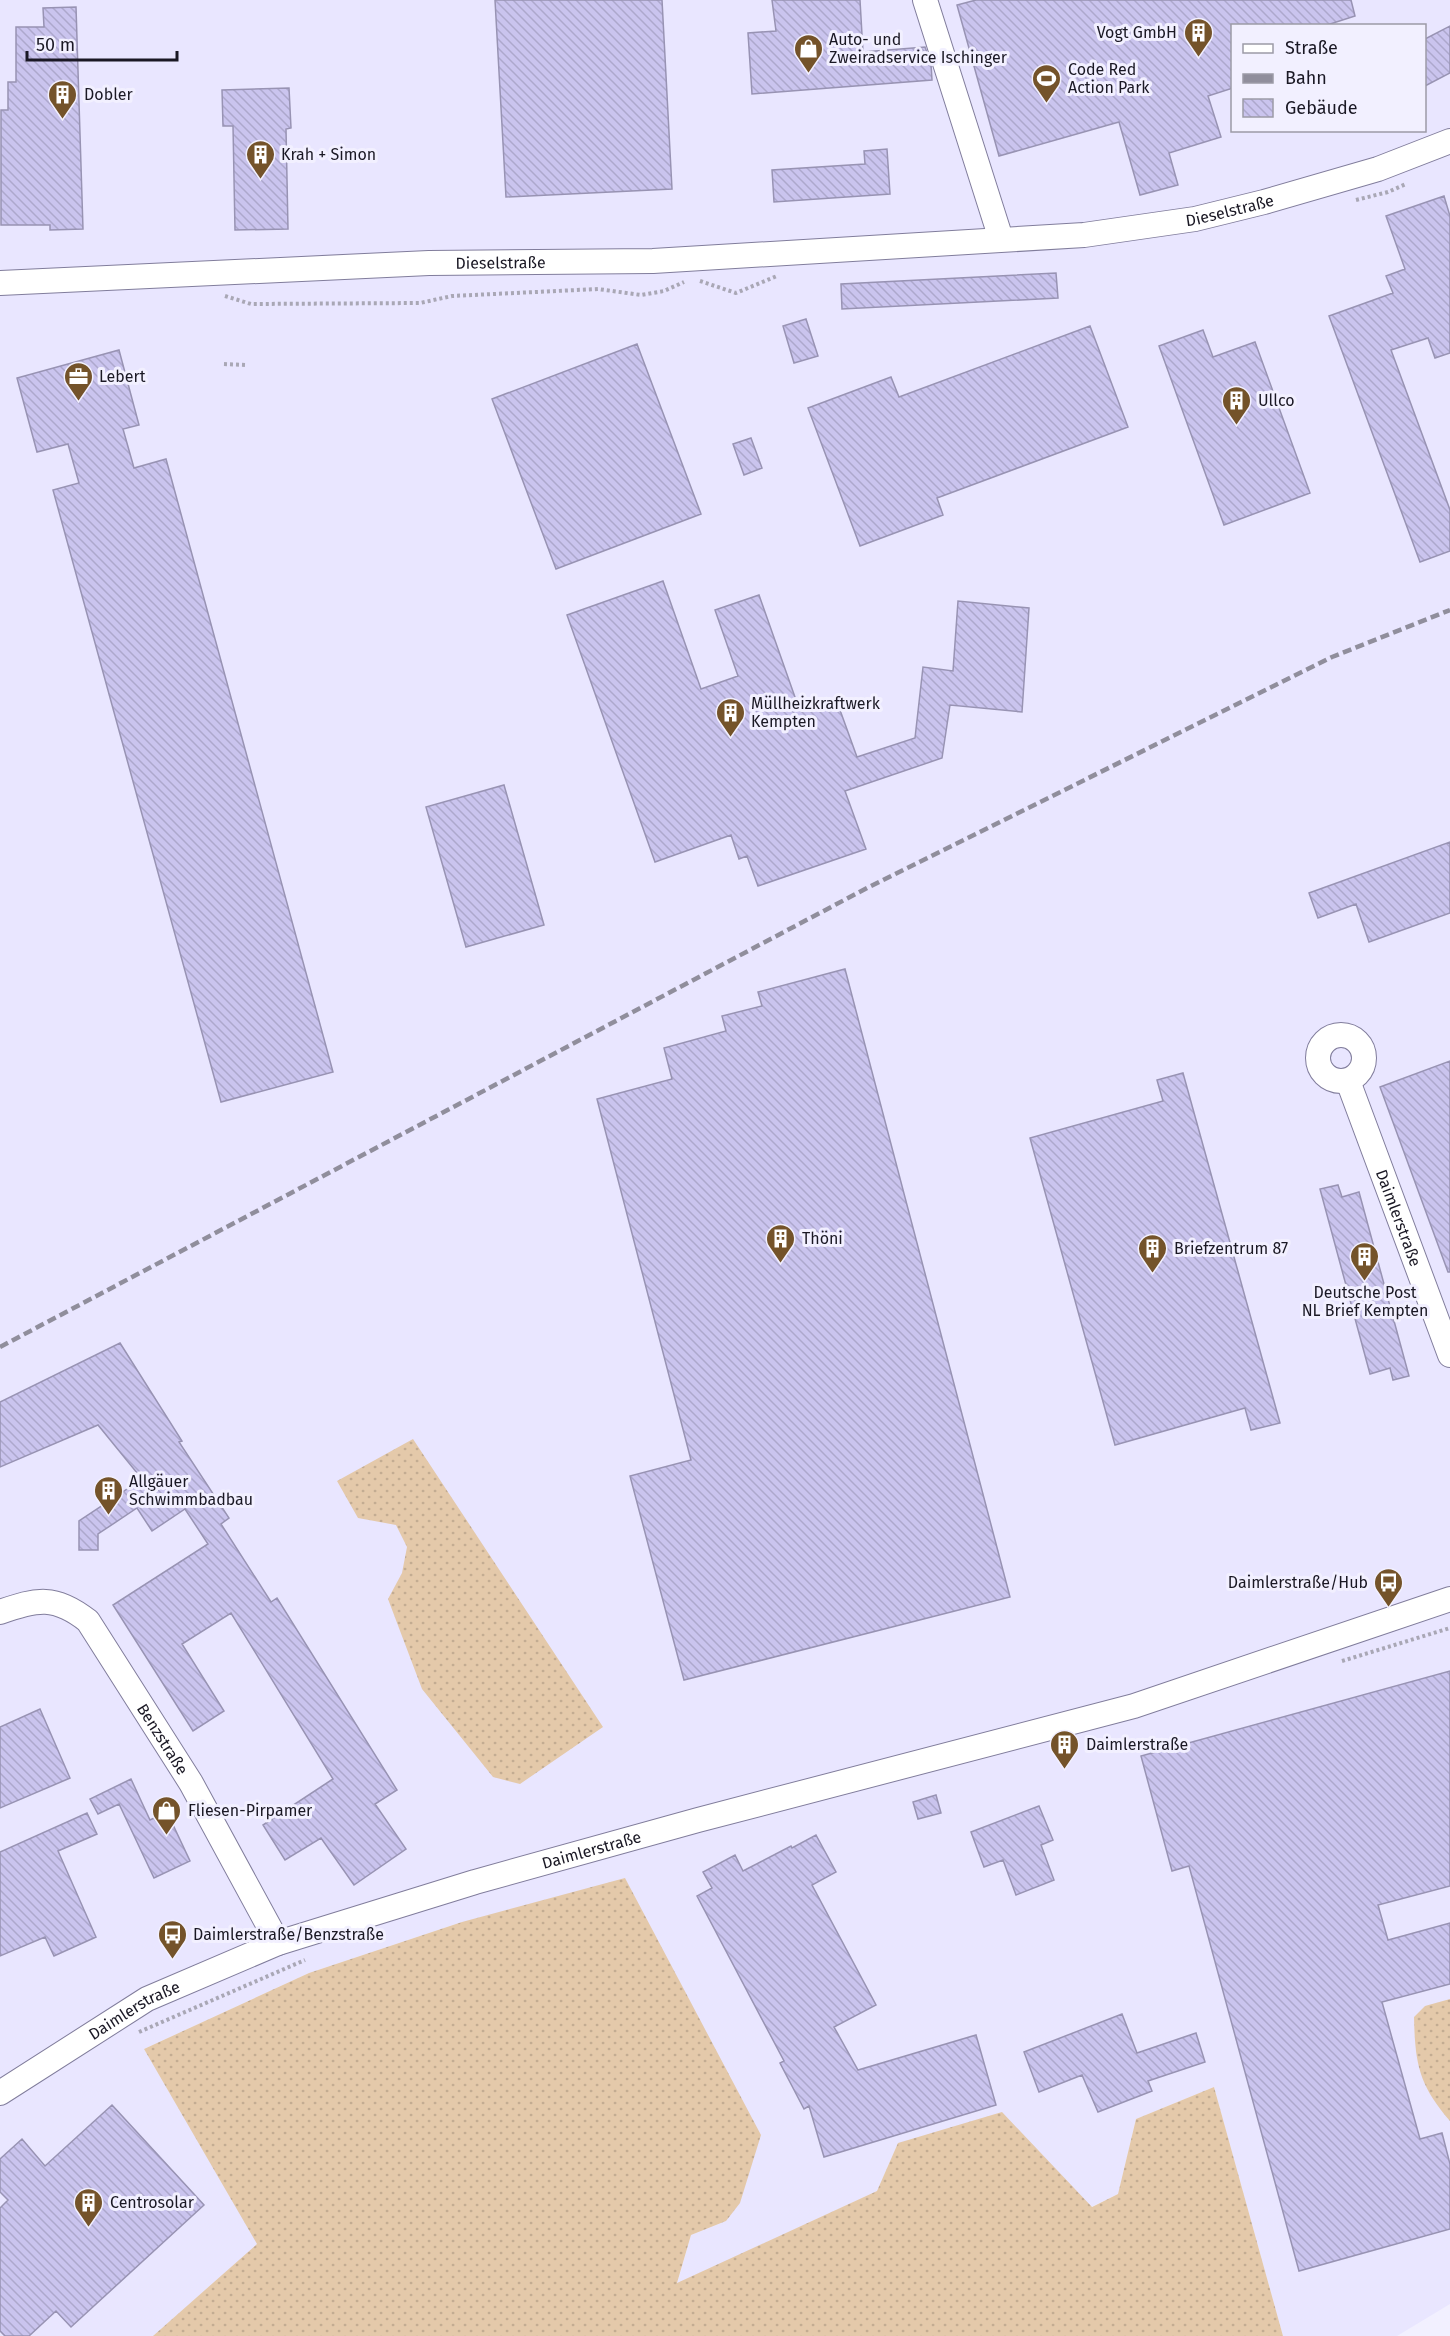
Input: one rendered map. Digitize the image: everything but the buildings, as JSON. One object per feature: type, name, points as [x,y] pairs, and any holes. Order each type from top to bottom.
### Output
[{"type":"street","points":[[925,0],[1001,239]]},
{"type":"street","name":"Dieselstraße","points":[[0,283],[429,263],[653,261],[1084,235],[1195,219],[1264,202],[1378,170],[1450,141]]},
{"type":"street","name":"Daimlerstraße","points":[[1348,1081],[1450,1355]]},
{"type":"street","name":"Daimlerstraße","points":[[0,2093],[147,1999],[278,1943],[475,1882],[1134,1706],[1450,1599]]},
{"type":"street","name":"Benzstraße","points":[[0,1611],[29,1602],[54,1602],[76,1611],[88,1621],[191,1782],[278,1943]]},
{"type":"path","points":[[224,364],[247,364]]},
{"type":"path","points":[[1337,1662],[1450,1628]]},
{"type":"path","points":[[135,2034],[308,1959]]},
{"type":"shaded area","points":[[0,0],[1450,0],[1450,2304],[1397,2336],[1283,2336],[1214,2087],[1136,2119],[1118,2194],[1091,2207],[898,2143],[877,2191],[677,2284],[691,2235],[726,2221],[462,1922],[309,1973],[144,2049],[258,2244],[153,2336],[0,2336]]},
{"type":"shaded area","points":[[413,1439],[603,1727],[520,1784],[493,1777],[422,1689],[388,1599],[402,1573],[407,1547],[396,1525],[358,1518],[337,1481]]},
{"type":"shaded area","points":[[625,1878],[761,2135],[740,2203],[726,2221],[691,2235],[677,2283],[877,2191],[898,2143],[1002,2112],[1092,2207],[1118,2194],[1136,2119],[1214,2087],[1283,2336],[153,2336],[257,2244],[144,2049],[309,1973],[462,1922]]},
{"type":"shaded area","points":[[1450,1999],[1450,2121],[1425,2085],[1418,2061],[1414,2017],[1425,2006]]},
{"type":"railway","points":[[0,1347],[867,888],[1332,657],[1450,610]]},
{"type":"place","name":"Vogt GmbH","points":[[1198,58]]},
{"type":"place","name":"Auto- und Zweiradservice Ischinger","points":[[808,74]]},
{"type":"place","name":"Code Red Action Park","points":[[1047,104]]},
{"type":"place","name":"Dobler","points":[[63,120]]},
{"type":"place","name":"Krah + Simon","points":[[260,180]]},
{"type":"place","name":"Lebert","points":[[78,402]]},
{"type":"place","name":"Ullco","points":[[1237,426]]},
{"type":"place","name":"Müllheizkraftwerk Kempten","points":[[730,738]]},
{"type":"place","name":"Thöni","points":[[781,1264]]},
{"type":"place","name":"Briefzentrum 87","points":[[1153,1274]]},
{"type":"place","name":"Deutsche Post NL Brief Kempten","points":[[1365,1282]]},
{"type":"place","name":"Allgäuer Schwimmbadbau","points":[[108,1516]]},
{"type":"place","name":"Daimlerstraße/Hub","points":[[1389,1608]]},
{"type":"place","name":"Daimlerstraße","points":[[1065,1770]]},
{"type":"place","name":"Fliesen-Pirpamer","points":[[167,1836]]},
{"type":"place","name":"Daimlerstraße/Benzstraße","points":[[172,1960]]},
{"type":"place","name":"Centrosolar","points":[[89,2228]]}]
